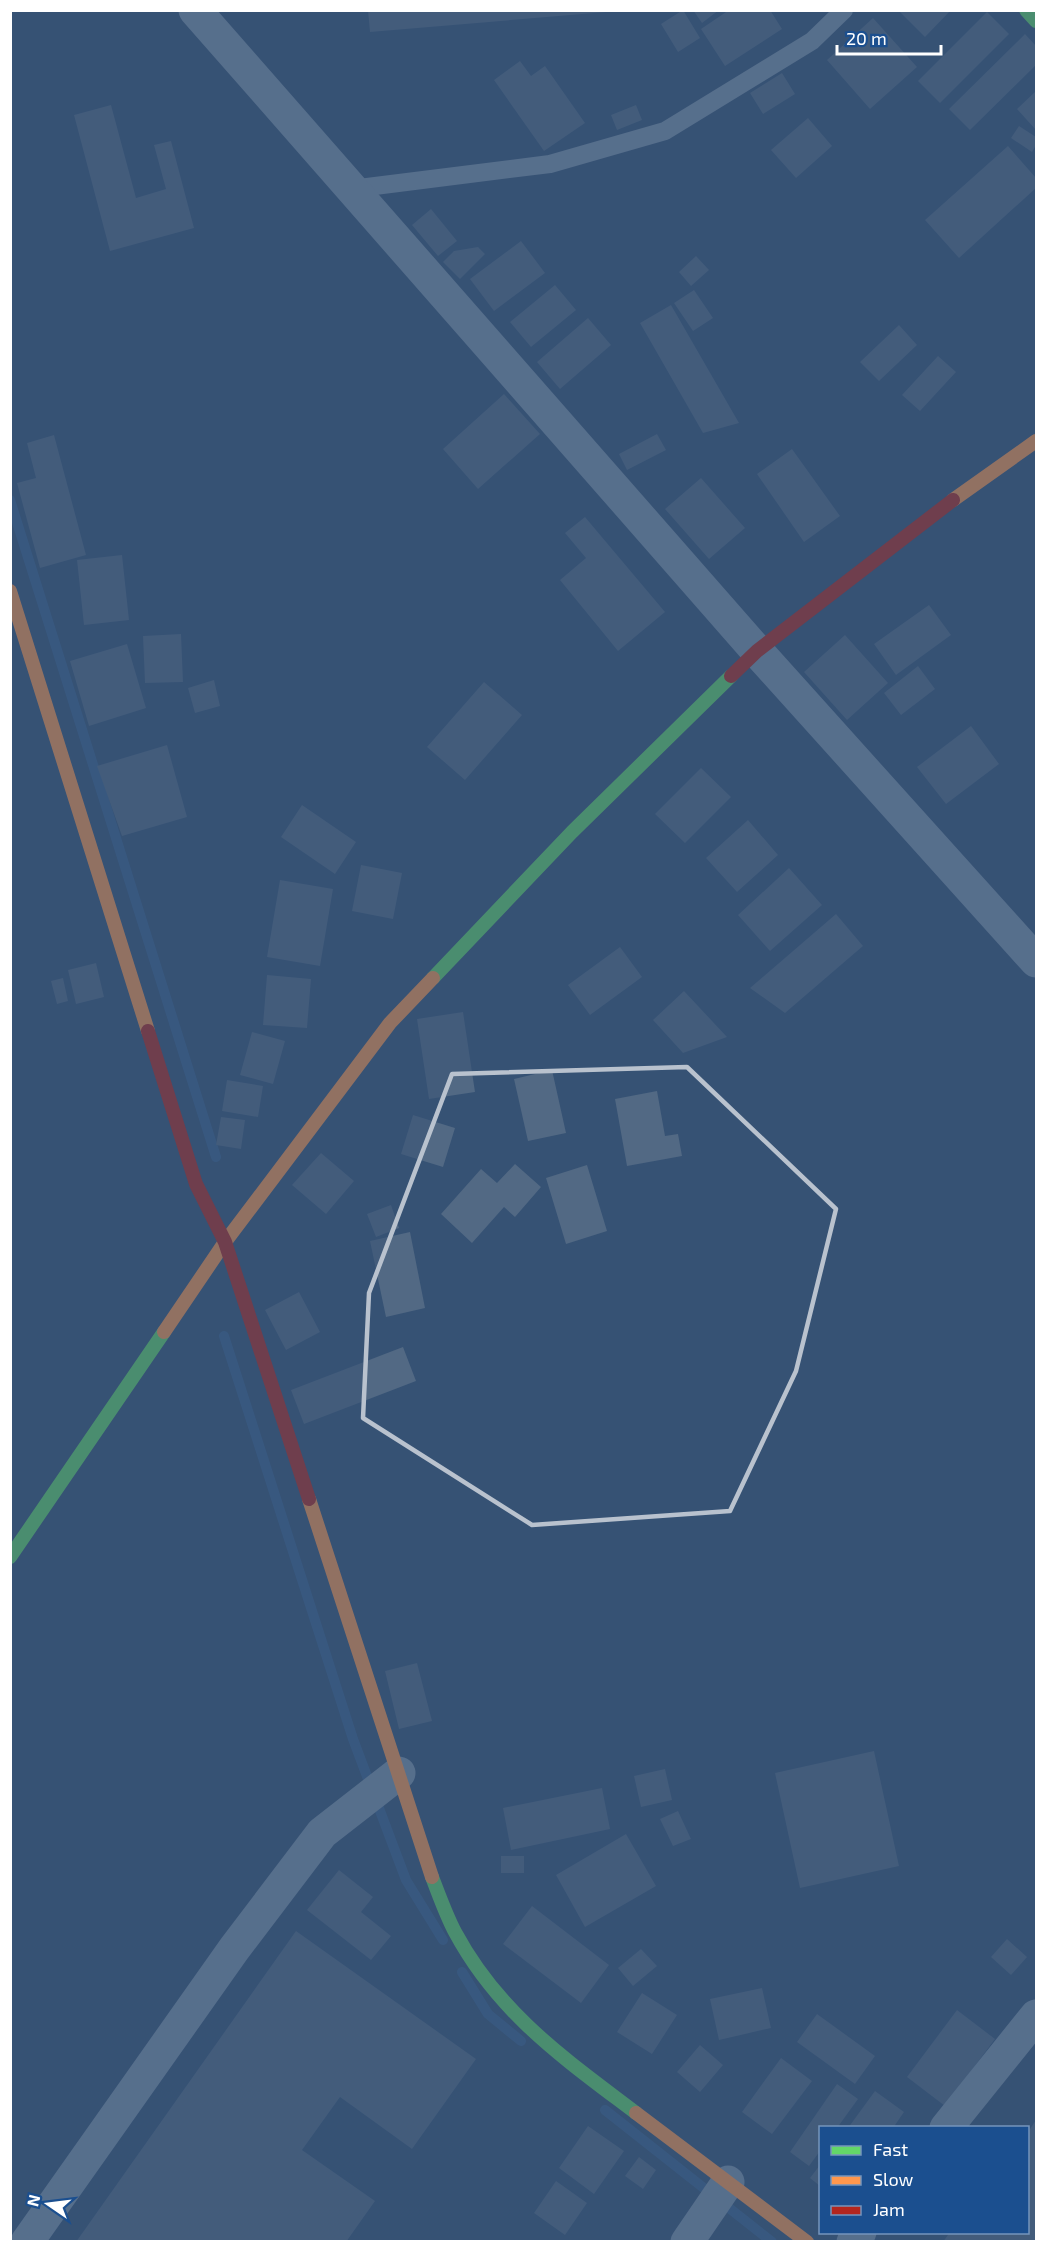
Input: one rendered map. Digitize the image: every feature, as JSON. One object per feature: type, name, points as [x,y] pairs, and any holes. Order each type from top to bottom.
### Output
[{"type":"main road","points":[[1026,10],[1036,21]]},
{"type":"main road","points":[[10,1557],[225,1242],[390,1023],[572,832],[757,651],[913,529],[1036,441]]},
{"type":"main road","points":[[10,591],[196,1184],[225,1242],[395,1775],[425,1861],[454,1932],[495,1993],[542,2042],[807,2241]]},
{"type":"street","points":[[195,10],[757,651],[1036,961]]},
{"type":"street","points":[[27,2241],[234,1949],[322,1833],[395,1775]]},
{"type":"street","points":[[947,2126],[1036,2016]]},
{"type":"street","points":[[696,2230],[727,2183]]},
{"type":"lane","points":[[351,189],[550,164],[664,131],[812,41],[844,10]]},
{"type":"highlighted area","points":[[687,1067],[836,1209],[796,1371],[730,1511],[532,1525],[363,1418],[369,1293],[452,1074]]},
{"type":"building","points":[[368,10],[606,10],[606,12],[370,32]]},
{"type":"building","points":[[683,10],[700,38],[678,52],[661,24]]},
{"type":"building","points":[[693,10],[719,10],[702,23]]},
{"type":"building","points":[[729,10],[770,10],[782,29],[725,66],[701,29]]},
{"type":"building","points":[[898,10],[951,10],[925,37]]},
{"type":"building","points":[[987,12],[1009,34],[940,103],[918,81]]},
{"type":"building","points":[[873,18],[917,67],[870,109],[827,60]]},
{"type":"building","points":[[1025,34],[1036,46],[1036,65],[970,130],[949,109]]},
{"type":"building","points":[[520,61],[531,76],[545,66],[585,123],[544,151],[494,80]]},
{"type":"building","points":[[782,73],[795,94],[763,114],[750,93]]},
{"type":"building","points":[[1036,91],[1036,130],[1017,109]]},
{"type":"building","points":[[111,105],[136,198],[166,189],[154,145],[171,141],[194,228],[110,251],[74,115]]},
{"type":"building","points":[[636,105],[642,120],[617,130],[611,115]]},
{"type":"building","points":[[808,118],[832,146],[796,178],[771,150]]},
{"type":"building","points":[[1019,126],[1036,137],[1036,145],[1032,152],[1011,138]]},
{"type":"building","points":[[1008,146],[1036,178],[1036,188],[959,258],[925,220]]},
{"type":"building","points":[[431,209],[457,241],[438,256],[412,225]]},
{"type":"building","points":[[521,241],[545,273],[494,311],[470,279]]},
{"type":"building","points":[[478,247],[485,254],[460,279],[443,262],[454,251]]},
{"type":"building","points":[[696,256],[709,270],[691,286],[679,272]]},
{"type":"building","points":[[555,285],[576,310],[531,347],[510,322]]},
{"type":"building","points":[[694,290],[713,318],[693,331],[674,303]]},
{"type":"building","points":[[671,305],[739,423],[703,433],[640,323]]},
{"type":"building","points":[[588,318],[611,345],[560,389],[537,362]]},
{"type":"building","points":[[899,325],[917,345],[879,381],[860,362]]},
{"type":"building","points":[[938,356],[956,372],[920,411],[902,395]]},
{"type":"building","points":[[504,394],[540,434],[478,489],[443,449]]},
{"type":"building","points":[[657,434],[666,450],[627,470],[619,454]]},
{"type":"building","points":[[54,435],[86,555],[40,568],[17,483],[36,478],[27,443]]},
{"type":"building","points":[[792,449],[840,516],[804,542],[757,474]]},
{"type":"building","points":[[701,478],[745,528],[709,559],[665,509]]},
{"type":"building","points":[[585,517],[665,612],[618,651],[560,580],[586,558],[565,533]]},
{"type":"building","points":[[122,555],[129,620],[84,625],[77,560]]},
{"type":"building","points":[[929,605],[951,635],[896,675],[874,644]]},
{"type":"building","points":[[181,634],[183,682],[145,683],[143,636]]},
{"type":"building","points":[[845,635],[888,683],[847,720],[804,672]]},
{"type":"building","points":[[127,644],[146,708],[89,726],[70,661]]},
{"type":"building","points":[[918,666],[935,689],[901,715],[884,693]]},
{"type":"building","points":[[214,680],[220,706],[195,713],[188,688]]},
{"type":"building","points":[[484,682],[522,715],[465,780],[427,747]]},
{"type":"building","points":[[971,726],[999,764],[946,804],[917,767]]},
{"type":"building","points":[[167,745],[187,817],[122,836],[97,766]]},
{"type":"building","points":[[701,768],[731,797],[685,843],[655,814]]},
{"type":"building","points":[[302,805],[356,842],[335,874],[281,837]]},
{"type":"building","points":[[748,820],[778,855],[737,892],[706,858]]},
{"type":"building","points":[[361,865],[402,873],[393,919],[352,911]]},
{"type":"building","points":[[789,868],[822,905],[770,951],[738,915]]},
{"type":"building","points":[[280,880],[333,889],[320,966],[267,957]]},
{"type":"building","points":[[836,914],[863,946],[785,1013],[750,988]]},
{"type":"building","points":[[620,947],[642,977],[590,1015],[568,985]]},
{"type":"building","points":[[96,963],[104,997],[76,1004],[68,970]]},
{"type":"building","points":[[267,975],[311,979],[307,1028],[263,1025]]},
{"type":"building","points":[[63,978],[68,1001],[57,1004],[51,981]]},
{"type":"building","points":[[684,991],[727,1037],[683,1053],[653,1020]]},
{"type":"building","points":[[463,1012],[475,1092],[429,1099],[417,1019]]},
{"type":"building","points":[[252,1032],[285,1041],[273,1084],[240,1075]]},
{"type":"building","points":[[552,1070],[566,1133],[528,1141],[514,1079]]},
{"type":"building","points":[[227,1080],[263,1086],[258,1117],[222,1111]]},
{"type":"building","points":[[657,1091],[665,1136],[678,1134],[682,1156],[627,1166],[615,1099]]},
{"type":"building","points":[[413,1115],[455,1128],[443,1167],[401,1154]]},
{"type":"building","points":[[221,1117],[245,1120],[241,1149],[216,1145]]},
{"type":"building","points":[[321,1153],[354,1181],[326,1214],[292,1185]]},
{"type":"building","points":[[515,1164],[541,1187],[515,1217],[504,1207],[472,1243],[441,1214],[481,1169],[497,1183]]},
{"type":"building","points":[[587,1165],[607,1231],[566,1244],[546,1178]]},
{"type":"building","points":[[391,1205],[399,1228],[376,1237],[367,1214]]},
{"type":"building","points":[[410,1232],[425,1308],[386,1317],[370,1241]]},
{"type":"building","points":[[299,1292],[320,1332],[286,1350],[265,1310]]},
{"type":"building","points":[[403,1347],[416,1381],[304,1424],[291,1390]]},
{"type":"building","points":[[417,1663],[432,1721],[399,1729],[385,1671]]},
{"type":"building","points":[[874,1751],[899,1866],[800,1888],[775,1773]]},
{"type":"building","points":[[665,1769],[672,1800],[641,1807],[634,1776]]},
{"type":"building","points":[[602,1788],[610,1829],[511,1850],[503,1808]]},
{"type":"building","points":[[678,1811],[691,1839],[673,1846],[660,1819]]},
{"type":"building","points":[[626,1834],[656,1886],[585,1927],[556,1875]]},
{"type":"building","points":[[501,1856],[524,1856],[524,1873],[501,1873]]},
{"type":"building","points":[[339,1870],[373,1897],[361,1912],[391,1936],[371,1960],[307,1910]]},
{"type":"building","points":[[532,1906],[609,1965],[581,2003],[503,1944]]},
{"type":"building","points":[[296,1931],[476,2059],[412,2149],[340,2097],[302,2150],[375,2201],[346,2242],[76,2242]]},
{"type":"building","points":[[1007,1939],[1027,1957],[1011,1975],[991,1957]]},
{"type":"building","points":[[641,1949],[657,1966],[633,1986],[618,1968]]},
{"type":"building","points":[[762,1988],[771,2028],[719,2040],[710,1999]]},
{"type":"building","points":[[642,1993],[677,2015],[652,2054],[617,2032]]},
{"type":"building","points":[[957,2010],[995,2039],[945,2106],[907,2077]]},
{"type":"building","points":[[817,2014],[875,2056],[855,2084],[797,2042]]},
{"type":"building","points":[[700,2045],[723,2065],[700,2092],[677,2072]]},
{"type":"building","points":[[781,2058],[812,2081],[772,2134],[742,2112]]},
{"type":"building","points":[[837,2084],[858,2099],[838,2126],[819,2126],[819,2152],[809,2166],[790,2152]]},
{"type":"building","points":[[875,2091],[904,2112],[894,2126],[849,2126]]},
{"type":"building","points":[[1036,2120],[1036,2242],[943,2242],[949,2234],[1029,2234],[1029,2130]]},
{"type":"building","points":[[588,2126],[624,2151],[594,2194],[559,2168]]},
{"type":"building","points":[[639,2157],[656,2170],[643,2189],[625,2176]]},
{"type":"building","points":[[819,2166],[819,2185],[810,2178]]},
{"type":"building","points":[[556,2181],[587,2203],[565,2235],[534,2213]]},
{"type":"waterway","points":[[10,500],[216,1157]]},
{"type":"waterway","points":[[224,1336],[353,1739],[406,1880],[443,1940]]},
{"type":"waterway","points":[[462,1972],[488,2014],[521,2041]]},
{"type":"waterway","points":[[605,2110],[772,2242]]},
{"type":"traffic: fast","points":[[1026,10],[1036,21]]},
{"type":"traffic: fast","points":[[433,978],[572,832],[731,676]]},
{"type":"traffic: fast","points":[[10,1557],[164,1332]]},
{"type":"traffic: fast","points":[[432,1877],[455,1932],[472,1961],[492,1987],[535,2033],[636,2113]]},
{"type":"traffic: slow","points":[[953,500],[1036,441]]},
{"type":"traffic: slow","points":[[10,591],[148,1031]]},
{"type":"traffic: slow","points":[[164,1332],[225,1242],[390,1023],[433,978]]},
{"type":"traffic: slow","points":[[309,1499],[432,1877]]},
{"type":"traffic: slow","points":[[636,2113],[807,2242]]},
{"type":"traffic: jam","points":[[731,676],[757,651],[953,500]]},
{"type":"traffic: jam","points":[[148,1031],[196,1184],[225,1242],[309,1499]]}]
